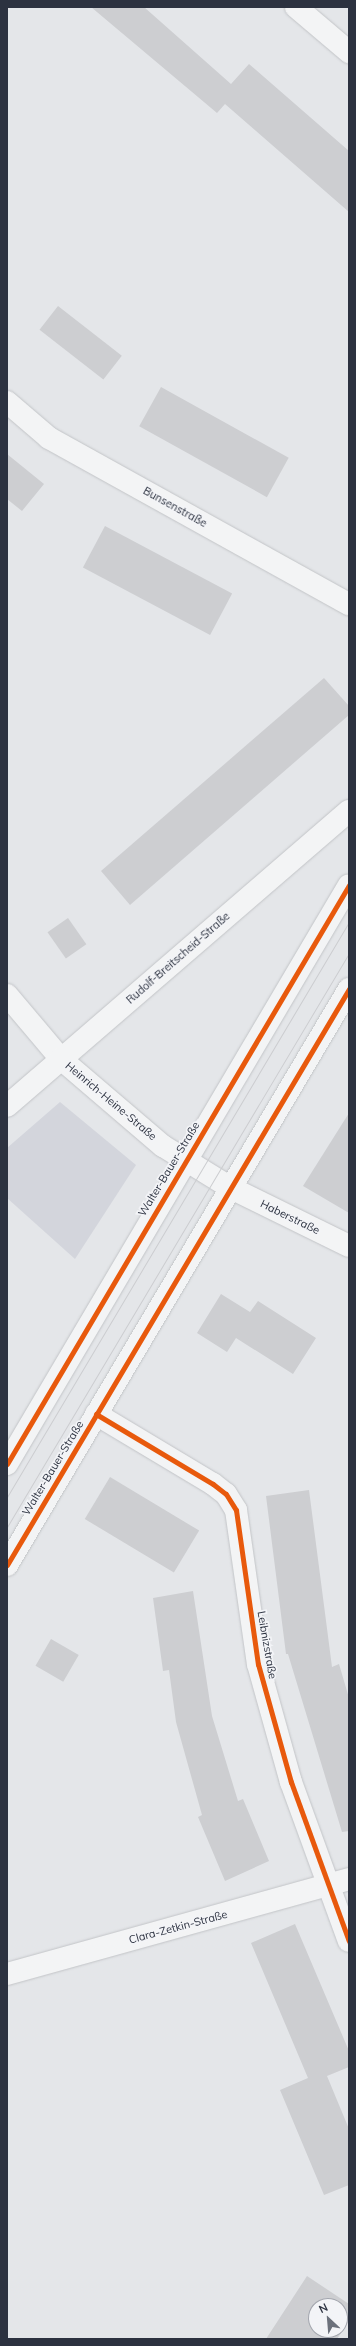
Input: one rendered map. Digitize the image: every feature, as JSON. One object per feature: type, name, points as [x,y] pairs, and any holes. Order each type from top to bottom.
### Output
[{"type":"street","points":[[296,7],[349,52]]},
{"type":"street","name":"Bunsenstraße","points":[[7,402],[49,438],[349,604]]},
{"type":"street","name":"Rudolf-Breitscheid-Straße","points":[[7,1106],[349,811]]},
{"type":"street","name":"Walter-Bauer-Straße","points":[[7,1464],[185,1160],[349,885]]},
{"type":"street","name":"Walter-Bauer-Straße","points":[[7,1565],[349,989]]},
{"type":"street","name":"Heinrich-Heine-Straße","points":[[7,996],[61,1059],[163,1146],[231,1188]]},
{"type":"street","name":"Haberstraße","points":[[231,1188],[349,1246]]},
{"type":"street","name":"Leibnizstraße","points":[[96,1414],[213,1484],[226,1494],[236,1510],[258,1664],[291,1782],[340,1882],[349,1941]]},
{"type":"street","name":"Clara-Zetkin-Straße","points":[[7,1974],[340,1882]]},
{"type":"shaded area","points":[[60,1102],[136,1165],[75,1259],[7,1198],[7,1148]]},
{"type":"building","points":[[91,7],[144,7],[231,84],[249,64],[349,151],[349,212],[225,104],[217,113]]},
{"type":"building","points":[[58,306],[122,356],[103,380],[40,330]]},
{"type":"building","points":[[161,387],[289,458],[267,497],[139,426]]},
{"type":"building","points":[[7,454],[44,484],[22,511],[7,499]]},
{"type":"building","points":[[105,526],[232,594],[210,635],[83,567]]},
{"type":"building","points":[[324,678],[349,706],[349,715],[130,905],[101,871]]},
{"type":"building","points":[[68,918],[86,944],[66,959],[48,932]]},
{"type":"building","points":[[349,1113],[349,1213],[303,1186]]},
{"type":"building","points":[[221,1294],[250,1312],[258,1301],[316,1338],[293,1374],[236,1338],[227,1352],[197,1333]]},
{"type":"building","points":[[110,1477],[199,1531],[174,1573],[85,1519]]},
{"type":"building","points":[[309,1490],[332,1667],[339,1664],[349,1698],[349,1831],[342,1832],[288,1654],[286,1654],[266,1496]]},
{"type":"building","points":[[193,1591],[212,1716],[238,1801],[243,1799],[269,1861],[225,1881],[198,1817],[202,1815],[176,1722],[169,1670],[163,1671],[153,1598]]},
{"type":"building","points":[[51,1639],[79,1655],[63,1682],[36,1666]]},
{"type":"building","points":[[295,1924],[349,2051],[349,2067],[327,2076],[349,2129],[349,2185],[324,2195],[280,2090],[308,2078],[251,1943]]},
{"type":"building","points":[[307,2276],[340,2298],[308,2298],[308,2338],[338,2338],[266,2339]]},
{"type":"building","points":[[348,2303],[349,2304],[348,2322]]},
{"type":"tram line","points":[[7,1497],[349,922]]},
{"type":"tram line","points":[[7,1527],[349,953]]},
{"type":"cycle path","points":[[7,1464],[349,885]]},
{"type":"cycle path","points":[[7,1565],[349,989]]},
{"type":"cycle path","points":[[96,1414],[213,1484],[226,1494],[236,1510],[258,1664],[291,1782],[349,1941]]}]
